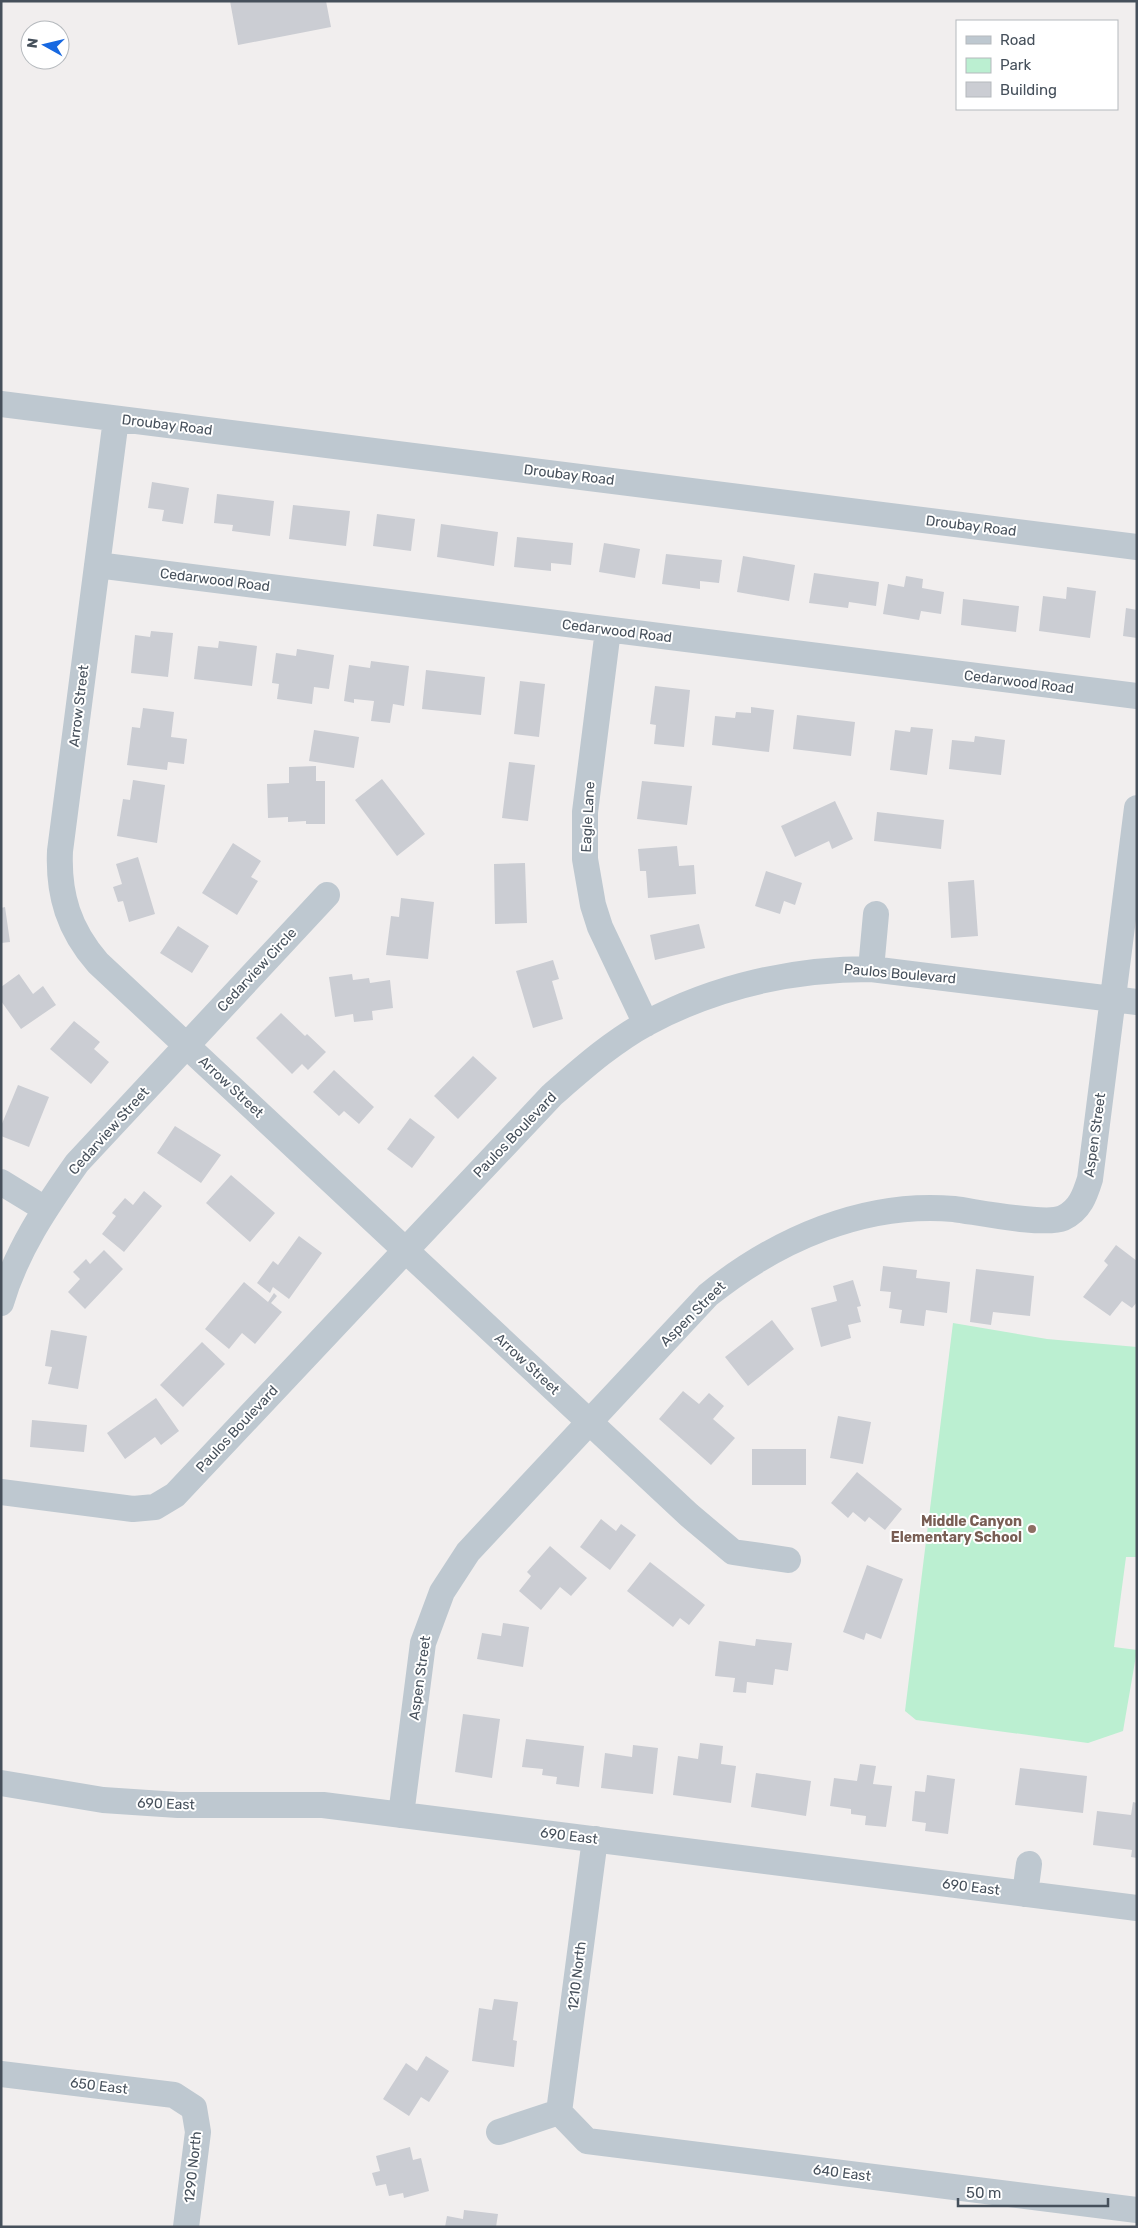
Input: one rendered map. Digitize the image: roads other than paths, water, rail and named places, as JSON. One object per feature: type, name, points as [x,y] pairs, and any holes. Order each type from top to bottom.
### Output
[{"type":"street","name":"Droubay Road","points":[[1,404],[1137,547]]},
{"type":"street","name":"Arrow Street","points":[[116,419],[60,851],[61,890],[71,924],[87,951],[689,1515],[733,1552],[788,1560]]},
{"type":"street","name":"Cedarwood Road","points":[[97,565],[1137,696]]},
{"type":"street","name":"Eagle Lane","points":[[608,630],[585,812],[585,859],[593,905],[600,927],[646,1024]]},
{"type":"street","name":"Aspen Street","points":[[401,1815],[423,1643],[442,1592],[468,1552],[708,1295],[756,1260],[808,1233],[845,1221],[893,1211],[951,1209],[1044,1220],[1063,1218],[1082,1204],[1090,1179],[1125,1000],[1137,808]]},
{"type":"street","name":"Cedarview Circle","points":[[187,1046],[327,895]]},
{"type":"street","points":[[871,969],[876,914]]},
{"type":"street","name":"Paulos Boulevard","points":[[1,1492],[132,1509],[155,1507],[175,1495],[552,1095],[598,1056],[646,1024],[705,997],[768,979],[832,969],[871,969],[1125,1000]]},
{"type":"street","name":"Cedarview Street","points":[[1,1303],[21,1250],[45,1209],[76,1163],[187,1046]]},
{"type":"street","points":[[1,1182],[45,1209]]},
{"type":"street","name":"690 East","points":[[1,1782],[103,1800],[178,1805],[323,1805],[1137,1908]]},
{"type":"street","name":"1210 North","points":[[559,2112],[595,1839]]},
{"type":"street","points":[[1025,1894],[1029,1864]]},
{"type":"street","name":"650 East","points":[[1,2074],[174,2095],[194,2108]]},
{"type":"street","name":"1290 North","points":[[186,2227],[198,2132],[194,2108]]},
{"type":"street","points":[[500,2132],[559,2112]]},
{"type":"street","name":"640 East","points":[[559,2112],[588,2141],[1137,2210]]},
{"type":"place","name":"Middle Canyon Elementary School","points":[[1032,1529]]}]
